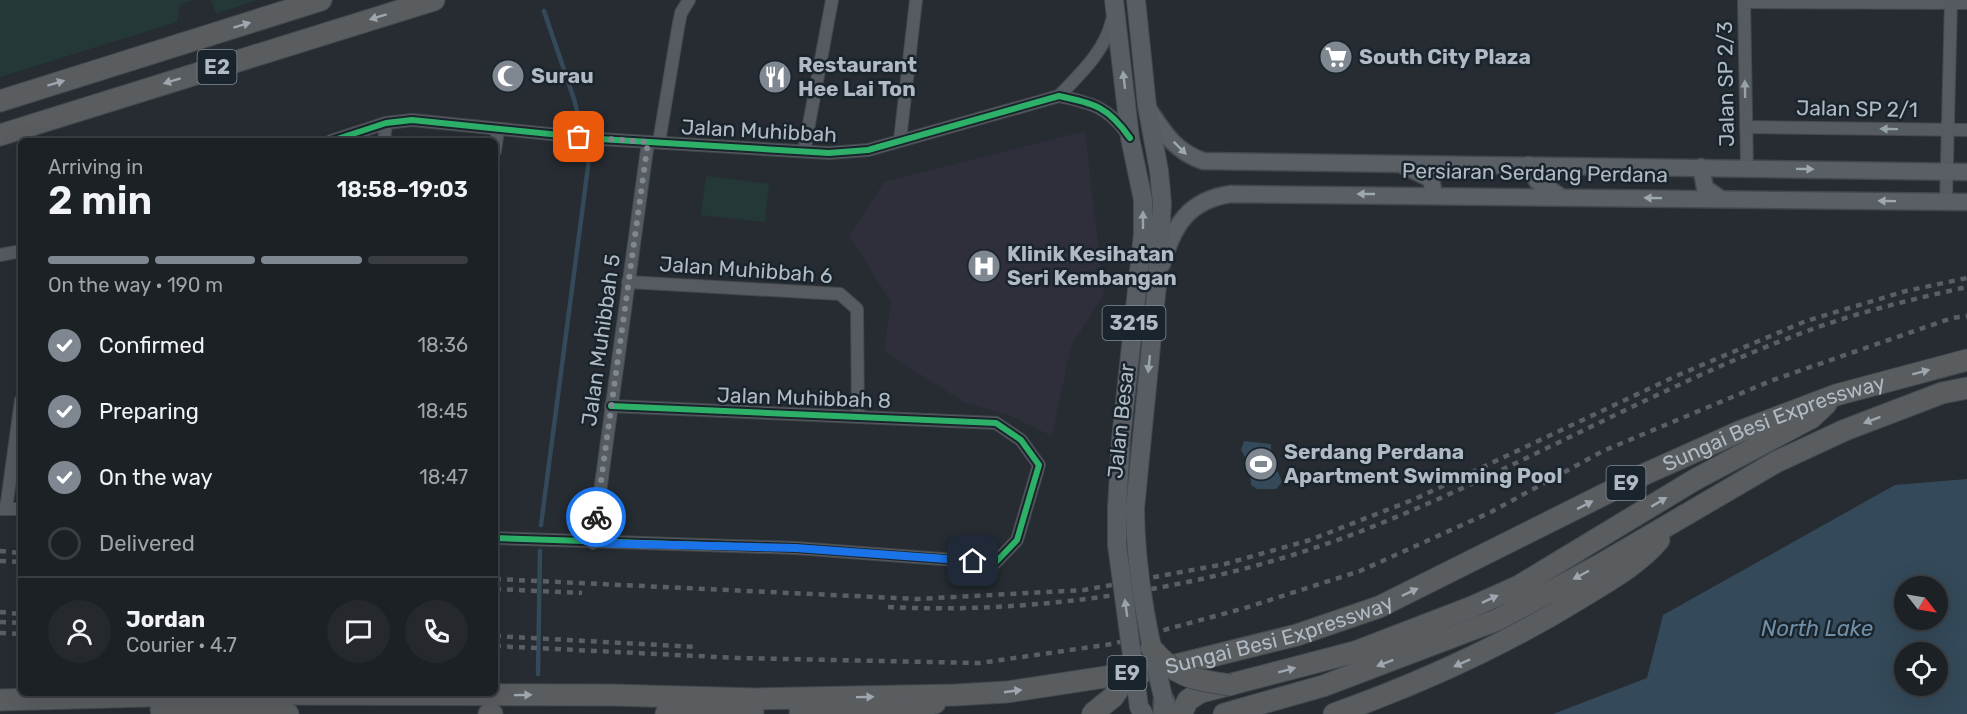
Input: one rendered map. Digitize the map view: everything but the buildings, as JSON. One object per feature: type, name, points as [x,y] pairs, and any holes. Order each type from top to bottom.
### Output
[{"type":"highway","name":"E2","points":[[0,101],[321,0]]},
{"type":"highway","name":"E2","points":[[0,135],[434,0]]},
{"type":"highway","name":"Sungai Besi Expressway","points":[[498,695],[755,699],[955,695],[1007,692],[1164,668],[1297,635],[1379,606],[1645,474],[1741,430],[1836,395],[1967,360]]},
{"type":"highway","name":"Sungai Besi Expressway","points":[[1224,714],[1323,687],[1497,620],[1776,462],[1845,430],[1942,393],[1967,388]]},
{"type":"highway","points":[[1167,711],[1184,705],[1195,694],[1355,652],[1414,632],[1519,586],[1696,479],[1811,418],[1836,395]]},
{"type":"highway","points":[[1334,714],[1419,681],[1522,633],[1602,585],[1653,548],[1668,524]]},
{"type":"highway","points":[[1151,648],[1165,664],[1186,677],[1230,685]]},
{"type":"highway","points":[[1092,714],[1113,697],[1134,666]]},
{"type":"highway","points":[[666,714],[898,712],[918,710],[955,695]]},
{"type":"highway","name":"Sungai Besi Expressway","points":[[0,700],[169,696]]},
{"type":"highway","points":[[86,699],[125,710],[238,710],[288,714]]},
{"type":"main road","name":"Jalan Besar","points":[[1136,0],[1147,106],[1159,171],[1162,203],[1157,285],[1126,508],[1117,545],[1139,707],[1144,714]]},
{"type":"main road","name":"Jalan Besar","points":[[1114,3],[1131,138],[1141,184],[1143,234],[1121,439],[1126,508],[1135,542],[1151,648],[1167,711]]},
{"type":"main road","name":"Persiaran Serdang Perdana","points":[[1147,106],[1163,130],[1185,155],[1203,161],[1967,172]]},
{"type":"main road","points":[[1395,162],[1431,179],[1434,194]]},
{"type":"main road","points":[[1414,194],[1423,174],[1443,163]]},
{"type":"main road","points":[[1529,165],[1544,188],[1560,196]]},
{"type":"main road","points":[[1701,167],[1706,188],[1721,199]]},
{"type":"main road","name":"Persiaran Serdang Perdana","points":[[1157,285],[1170,240],[1192,207],[1204,200],[1232,194],[1434,194],[1967,202]]},
{"type":"street","name":"Jalan Muhibbah 5","points":[[592,543],[628,282],[653,142],[681,13],[689,0]]},
{"type":"street","points":[[804,151],[832,0]]},
{"type":"street","points":[[900,140],[916,0]]},
{"type":"street","points":[[1744,1],[1951,1],[1967,3]]},
{"type":"street","name":"Jalan SP 2/3","points":[[1744,1],[1747,168]]},
{"type":"street","points":[[1946,202],[1951,1]]},
{"type":"street","points":[[1059,96],[1085,69],[1108,39],[1114,3]]},
{"type":"street","name":"Jalan Muhibbah","points":[[340,138],[386,123],[439,122],[600,139],[830,153],[868,150],[1059,96],[1091,103],[1115,116],[1131,138]]},
{"type":"street","points":[[384,138],[386,123]]},
{"type":"street","name":"Jalan SP 2/1","points":[[1746,128],[1967,130]]},
{"type":"street","points":[[497,138],[498,130]]},
{"type":"street","points":[[0,255],[18,252]]},
{"type":"street","name":"Jalan Muhibbah 6","points":[[628,282],[840,294],[857,309],[858,417]]},
{"type":"street","name":"Jalan Muhibbah 8","points":[[592,543],[796,548],[995,563],[1017,540],[1038,465],[1021,440],[996,423],[611,406]]},
{"type":"street","points":[[3,509],[18,418]]},
{"type":"street","points":[[498,538],[592,543]]},
{"type":"shaded area","name":"Klinik Kesihatan Seri Kembangan","points":[[1085,131],[1104,295],[1071,346],[1052,436],[1006,414],[965,403],[884,351],[891,302],[849,236],[884,182]]},
{"type":"green space","points":[[0,0],[195,0],[180,4],[177,22],[0,77]]},
{"type":"green space","points":[[211,0],[256,0],[216,14]]},
{"type":"green space","points":[[706,176],[769,184],[765,222],[701,215]]},
{"type":"water","name":"Serdang Perdana Apartment Swimming Pool","points":[[1244,441],[1271,444],[1271,469],[1278,472],[1282,482],[1276,489],[1257,489],[1251,485],[1250,458],[1245,457],[1241,450]]},
{"type":"water","name":"North Lake","points":[[1967,479],[1967,714],[1553,714],[1647,678],[1663,615],[1895,485]]},
{"type":"waterway","points":[[541,525],[589,159],[574,99],[544,11]]},
{"type":"waterway","points":[[538,674],[540,551]]},
{"type":"railway","points":[[498,579],[917,599],[1084,590],[1225,564],[1310,540],[1415,499],[1676,376],[1806,321],[1906,291],[1967,278]]},
{"type":"railway","points":[[888,607],[946,608],[1066,601],[1127,593],[1247,568],[1359,532],[1416,509],[1694,378],[1807,331],[1906,301],[1967,287]]},
{"type":"railway","points":[[498,646],[738,658],[980,663],[1112,644],[1245,608],[1360,571],[1491,512],[1603,451],[1773,380],[1952,318],[1967,316]]},
{"type":"railway","points":[[0,551],[18,553]]},
{"type":"railway","points":[[0,561],[18,562]]},
{"type":"railway","points":[[498,589],[582,593]]},
{"type":"railway","points":[[0,612],[18,614]]},
{"type":"railway","points":[[0,622],[18,623]]},
{"type":"railway","points":[[0,633],[18,634]]},
{"type":"railway","points":[[498,636],[696,647]]},
{"type":"cycle path","points":[[340,138],[386,123],[412,120],[600,139],[829,153],[868,150],[1059,96],[1100,108],[1115,119],[1130,138]]},
{"type":"cycle path","points":[[498,538],[796,548],[995,563],[1017,540],[1039,465],[1021,440],[996,423],[611,406]]},
{"type":"way so far","points":[[579,137],[648,142],[596,517]]},
{"type":"place","name":"South City Plaza","points":[[1336,57]]},
{"type":"place","name":"Surau","points":[[508,76]]},
{"type":"place","name":"Restaurant Hee Lai Ton","points":[[775,77]]},
{"type":"place","name":"Klinik Kesihatan Seri Kembangan","points":[[984,266]]},
{"type":"place","name":"Serdang Perdana Apartment Swimming Pool","points":[[1261,464]]},
{"type":"route","points":[[596,517],[592,543],[796,548],[973,561]]}]
